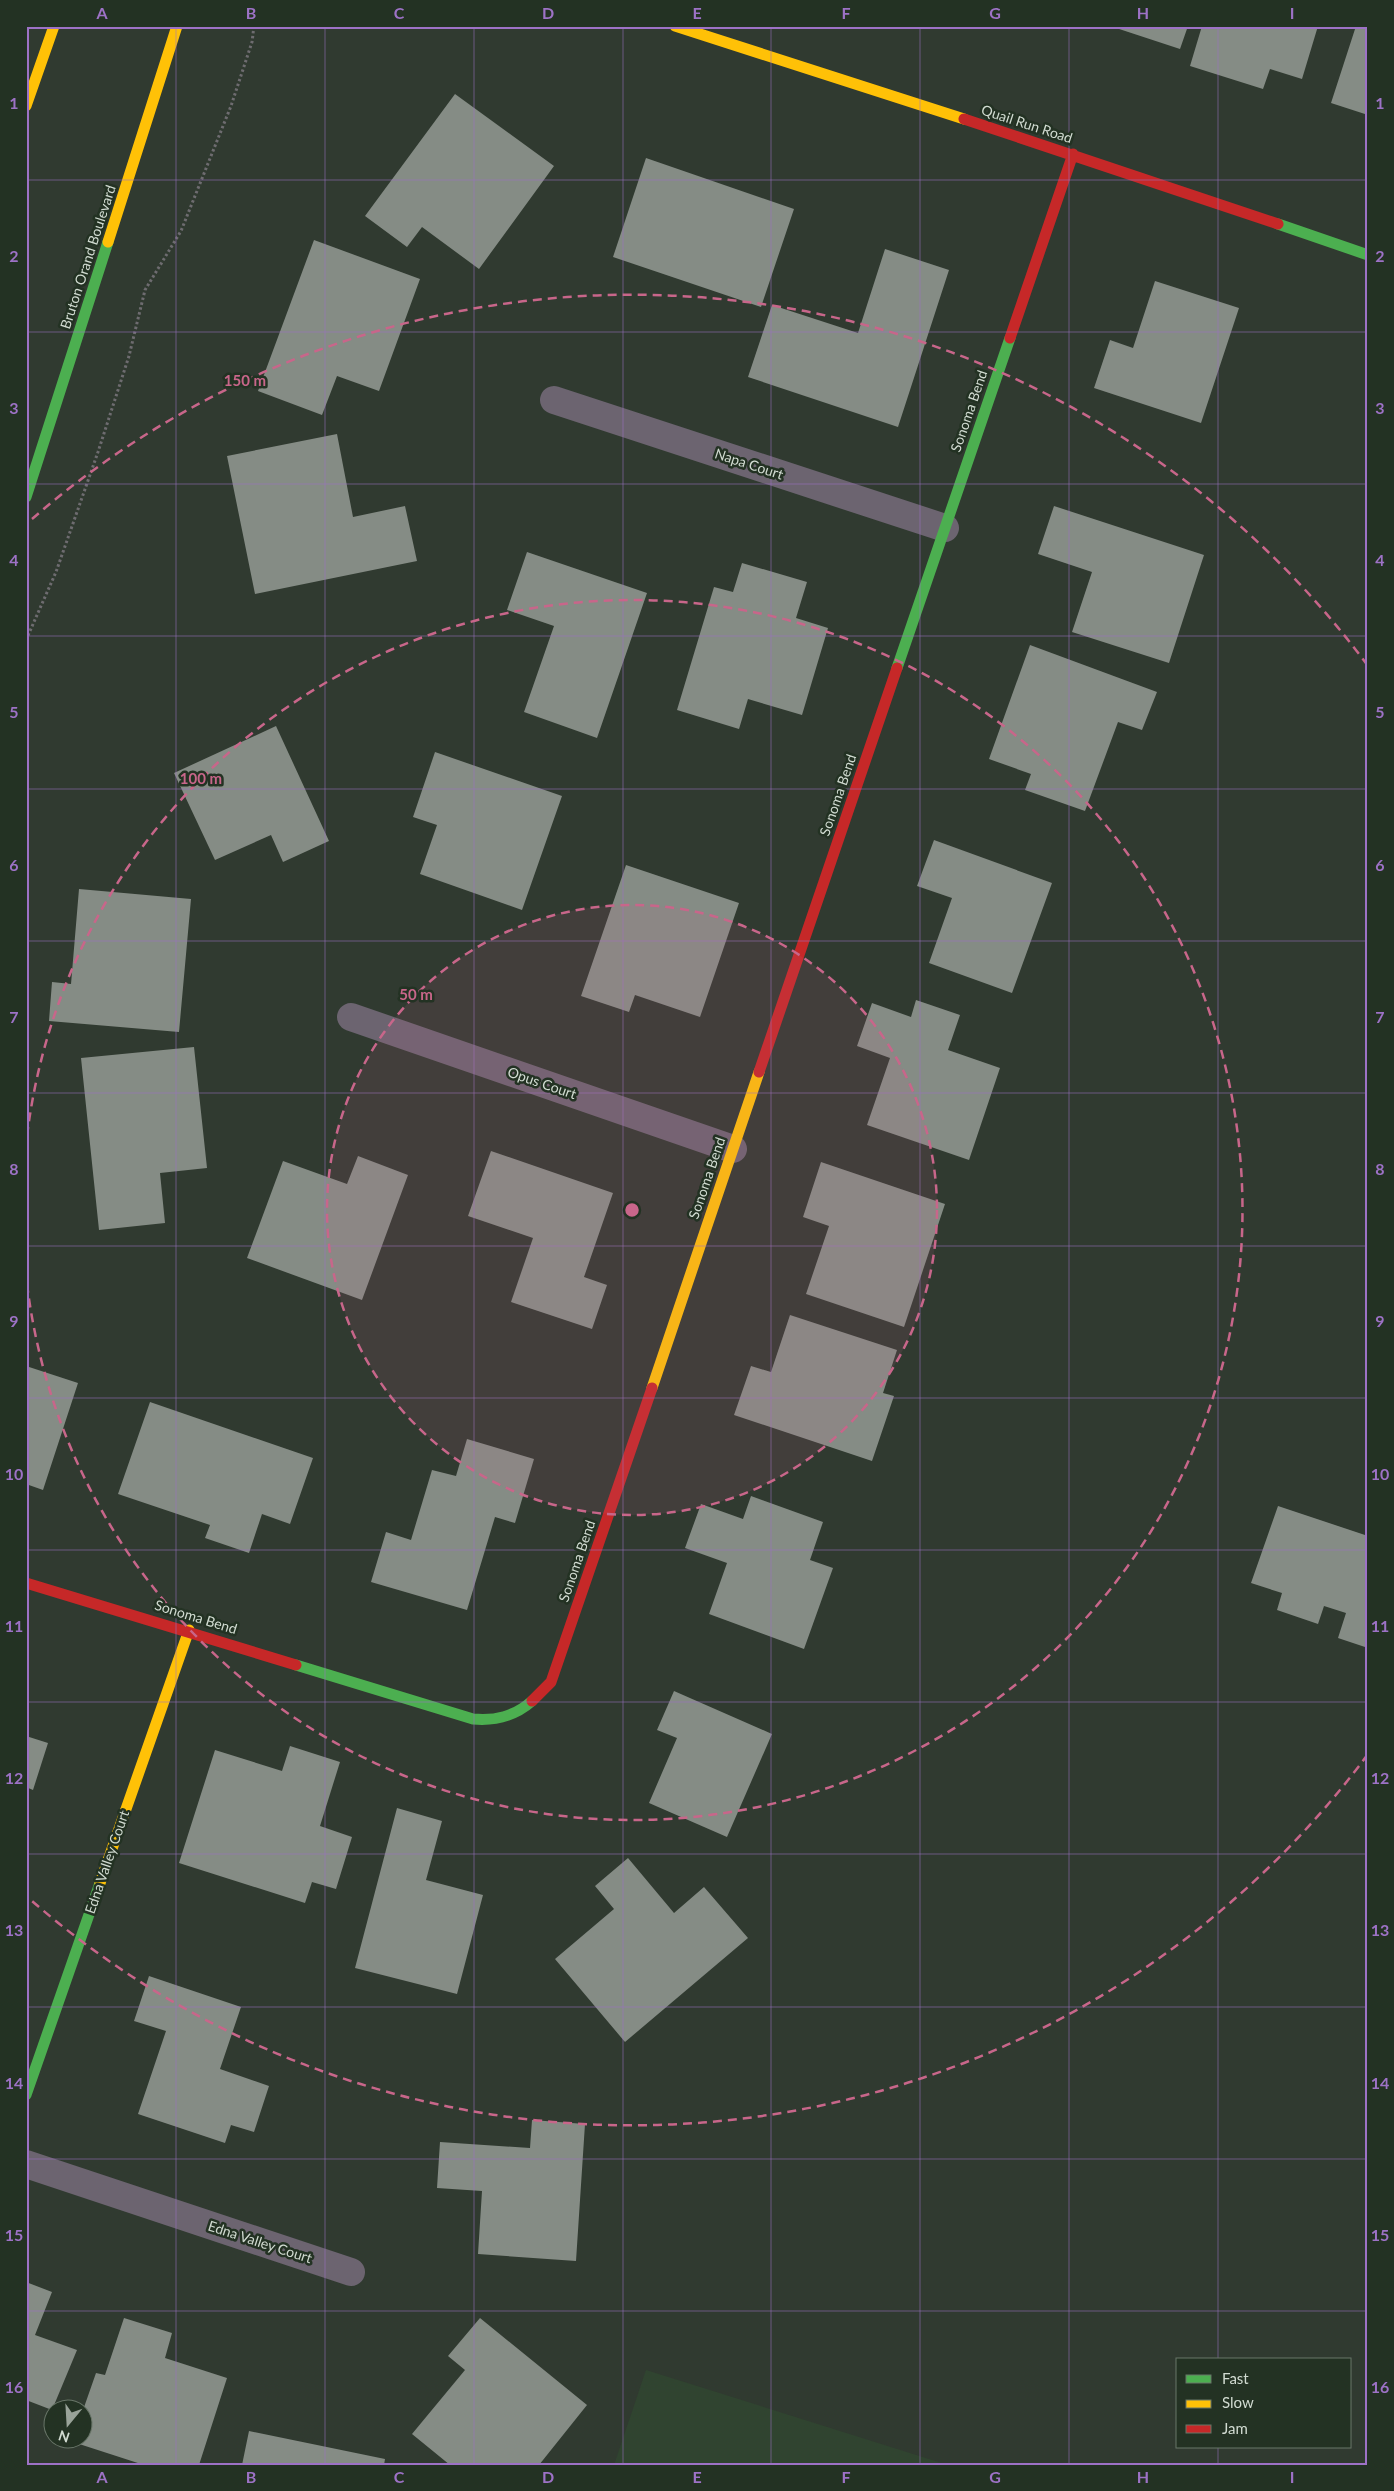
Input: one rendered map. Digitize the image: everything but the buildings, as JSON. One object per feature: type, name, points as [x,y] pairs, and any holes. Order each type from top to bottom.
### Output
[{"type":"street","points":[[26,106],[54,26]]},
{"type":"street","name":"Bruton Orand Boulevard","points":[[26,497],[177,26]]},
{"type":"street","name":"Quail Run Road","points":[[675,26],[1073,154],[1368,255]]},
{"type":"street","name":"Sonoma Bend","points":[[26,1583],[189,1630],[478,1721],[499,1720],[519,1712],[537,1699],[551,1682],[1073,154]]},
{"type":"street","name":"Napa Court","points":[[554,400],[945,528]]},
{"type":"street","name":"Opus Court","points":[[351,1018],[733,1149]]},
{"type":"street","name":"Edna Valley Court","points":[[26,2094],[189,1630]]},
{"type":"street","name":"Edna Valley Court","points":[[26,2164],[351,2272]]},
{"type":"path","points":[[26,640],[56,572],[98,452],[129,356],[145,290],[181,231],[231,106],[252,42],[254,26]]},
{"type":"shaded area","points":[[646,2370],[948,2465],[614,2465]]},
{"type":"traffic: fast","points":[[1278,224],[1368,255]]},
{"type":"traffic: fast","points":[[26,497],[108,242]]},
{"type":"traffic: fast","points":[[897,668],[1010,338]]},
{"type":"traffic: fast","points":[[296,1665],[473,1719],[504,1717],[518,1711],[532,1701]]},
{"type":"traffic: fast","points":[[26,2095],[100,1883]]},
{"type":"traffic: slow","points":[[26,106],[54,26]]},
{"type":"traffic: slow","points":[[108,242],[177,26]]},
{"type":"traffic: slow","points":[[675,26],[964,119]]},
{"type":"traffic: slow","points":[[652,1388],[759,1072]]},
{"type":"traffic: slow","points":[[100,1883],[189,1630]]},
{"type":"traffic: jam","points":[[964,119],[1278,224]]},
{"type":"traffic: jam","points":[[1010,338],[1073,154]]},
{"type":"traffic: jam","points":[[759,1072],[897,668]]},
{"type":"traffic: jam","points":[[532,1701],[551,1682],[652,1388]]},
{"type":"traffic: jam","points":[[26,1583],[296,1665]]}]
